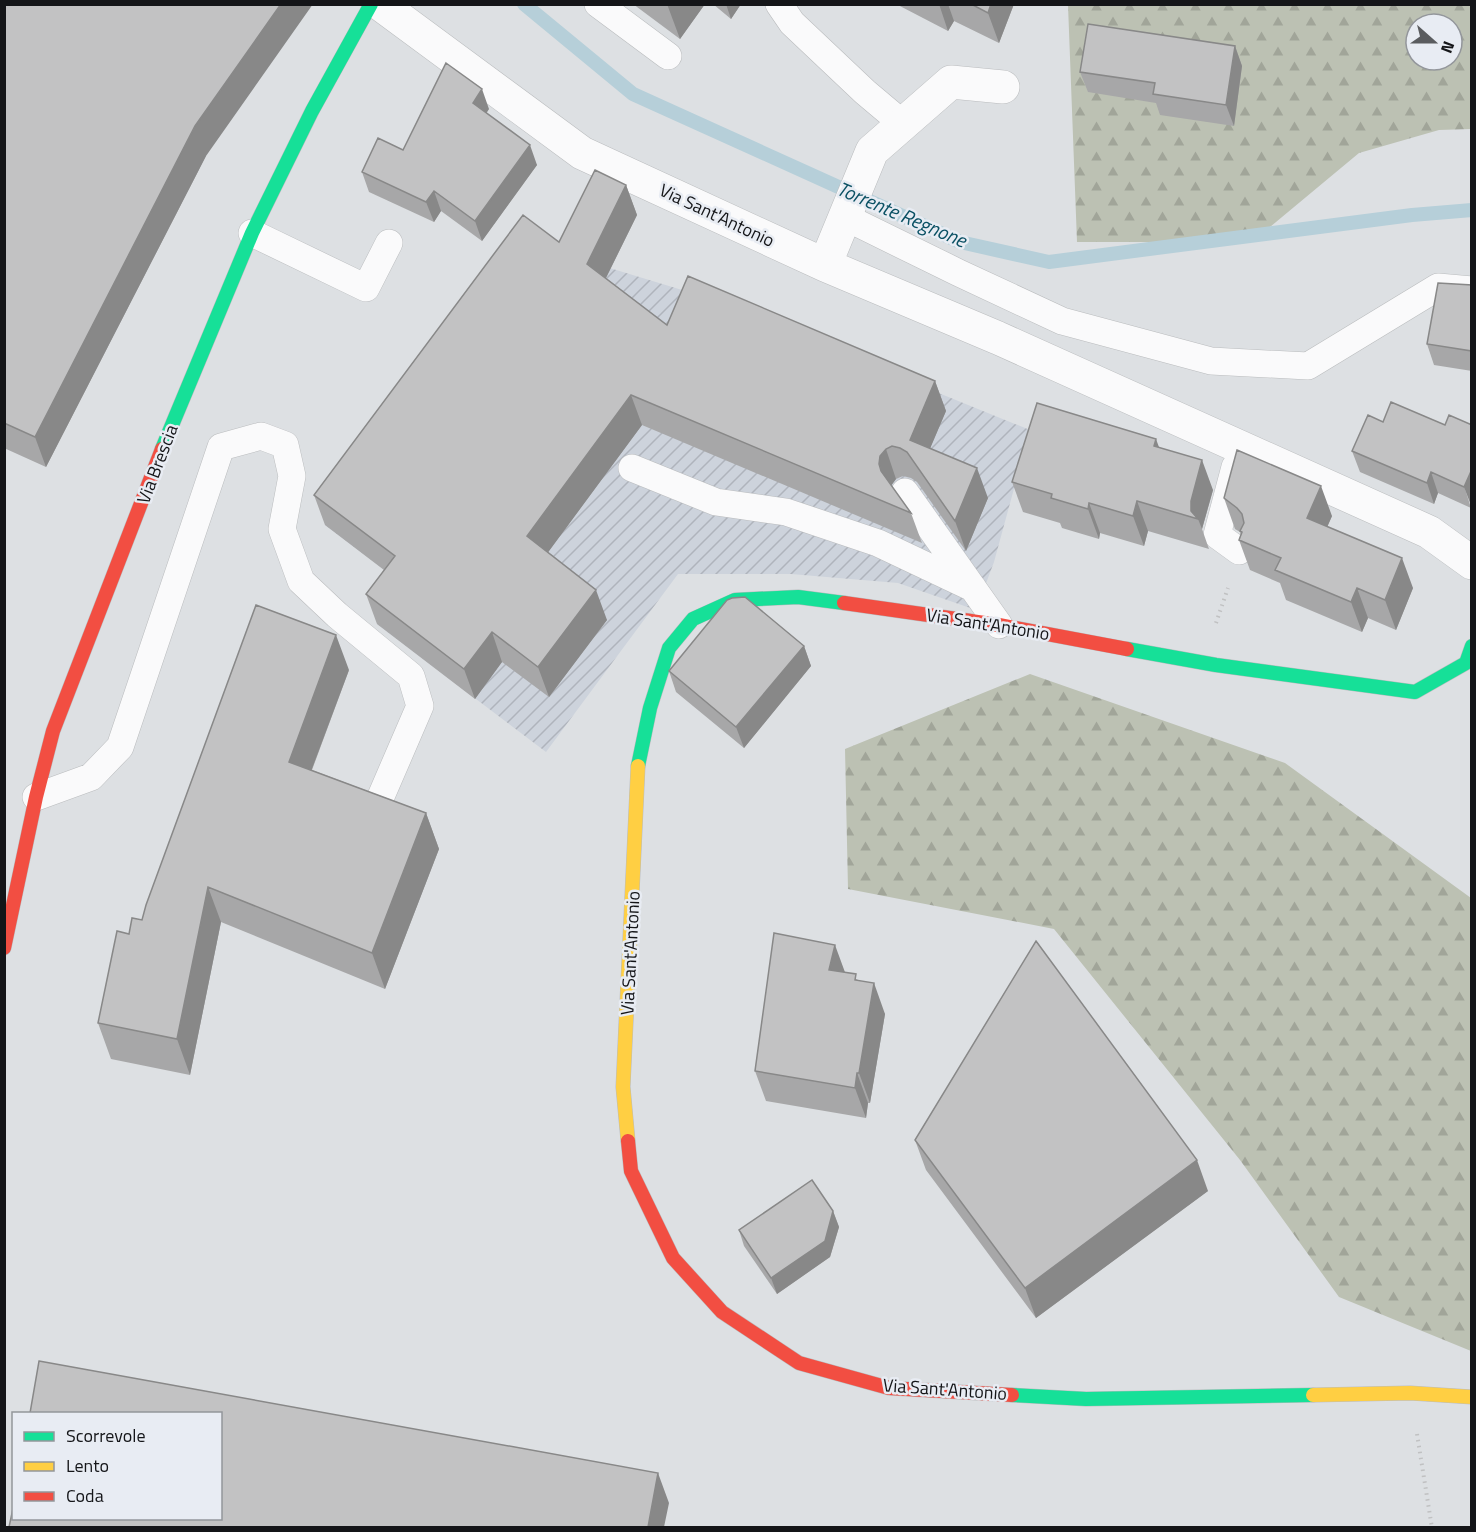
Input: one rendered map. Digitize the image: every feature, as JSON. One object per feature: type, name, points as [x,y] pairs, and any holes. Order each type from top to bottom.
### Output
[{"type":"street","name":"Via Brescia","points":[[4,948],[36,797],[53,731],[173,422],[252,233],[312,111],[371,4]]},
{"type":"street","name":"Via Sant'Antonio","points":[[380,4],[582,153],[825,265],[998,338],[1429,532],[1472,563]]},
{"type":"street","points":[[825,265],[872,151],[951,82],[1003,87]]},
{"type":"street","name":"Via Sant'Antonio","points":[[1472,646],[1466,663],[1415,692],[1216,665],[999,625],[798,597],[735,600],[693,619],[669,648],[650,708],[638,763],[623,1087],[631,1171],[673,1258],[722,1312],[799,1363],[889,1388],[1086,1399],[1410,1393],[1472,1397]]},
{"type":"lane","points":[[598,4],[668,56]]},
{"type":"lane","points":[[779,4],[792,23],[865,92],[903,124]]},
{"type":"lane","points":[[845,217],[1062,321],[1211,361],[1308,366],[1438,287],[1472,290]]},
{"type":"lane","points":[[252,233],[366,288],[388,243]]},
{"type":"lane","points":[[36,797],[91,777],[120,747],[221,447],[261,436],[285,445],[292,476],[282,529],[301,581],[337,615],[411,676],[420,706],[379,801]]},
{"type":"lane","points":[[1239,551],[1217,534],[1241,447]]},
{"type":"lane","points":[[632,468],[716,502],[786,513],[878,543],[973,588]]},
{"type":"lane","points":[[905,492],[999,625]]},
{"type":"path","points":[[1207,621],[1216,623],[1239,551]]},
{"type":"path","points":[[1410,1393],[1432,1527]]},
{"type":"shaded area","points":[[534,245],[692,293],[1030,430],[994,562],[976,610],[898,583],[791,574],[678,574],[546,752],[377,624],[406,586],[325,525]]},
{"type":"green space","points":[[1068,5],[1471,5],[1471,129],[1439,130],[1359,153],[1252,242],[1077,242]]},
{"type":"green space","points":[[1030,674],[1285,763],[1471,898],[1471,1351],[1339,1297],[1240,1160],[1054,929],[848,889],[845,749]]},
{"type":"building","points":[[4,4],[281,4],[195,126],[35,437],[4,423]]},
{"type":"building","points":[[971,4],[991,4],[988,13]]},
{"type":"building","points":[[1088,24],[1235,46],[1226,105],[1153,94],[1155,83],[1080,72]]},
{"type":"building","points":[[446,63],[482,89],[473,103],[530,145],[475,221],[434,191],[426,202],[362,172],[378,138],[403,150]]},
{"type":"building","points":[[595,170],[626,185],[587,264],[667,325],[688,276],[935,381],[910,440],[977,468],[955,521],[907,452],[892,446],[886,449],[880,456],[881,471],[911,513],[631,395],[527,536],[596,590],[538,667],[492,632],[464,669],[366,594],[395,556],[314,495],[523,215],[559,242]]},
{"type":"building","points":[[1438,283],[1472,285],[1472,351],[1427,344]]},
{"type":"building","points":[[1391,402],[1445,425],[1449,415],[1472,425],[1472,469],[1464,487],[1431,472],[1427,483],[1352,451],[1368,415],[1383,422]]},
{"type":"building","points":[[1037,403],[1156,439],[1154,446],[1202,460],[1191,501],[1191,511],[1198,519],[1137,501],[1133,516],[1089,503],[1088,509],[1051,498],[1052,494],[1012,482]]},
{"type":"building","points":[[1237,450],[1321,486],[1307,518],[1402,558],[1385,600],[1357,588],[1351,602],[1275,570],[1281,558],[1239,540],[1244,523],[1242,514],[1224,498]]},
{"type":"building","points":[[745,597],[804,646],[736,727],[669,671],[727,600]]},
{"type":"building","points":[[256,605],[336,635],[289,762],[426,813],[372,953],[208,887],[177,1039],[98,1023],[117,931],[129,934],[132,918],[142,920]]},
{"type":"building","points":[[774,933],[835,945],[829,970],[856,974],[855,980],[874,983],[855,1088],[755,1071]]},
{"type":"building","points":[[1036,941],[1197,1160],[1025,1288],[915,1140]]},
{"type":"building","points":[[812,1180],[833,1211],[825,1241],[771,1278],[739,1230]]},
{"type":"building","points":[[39,1361],[658,1473],[648,1527],[9,1527],[12,1513],[12,1520],[222,1520],[222,1412],[30,1412]]},
{"type":"waterway","name":"Torrente Regnone","points":[[524,4],[633,94],[960,242],[1049,262],[1412,215],[1472,210]]},
{"type":"traffic: fast","points":[[162,449],[252,233],[312,111],[371,4]]},
{"type":"traffic: fast","points":[[638,766],[650,708],[669,648],[693,619],[735,600],[798,597],[844,603]]},
{"type":"traffic: fast","points":[[1127,649],[1216,665],[1415,692],[1466,663],[1472,646]]},
{"type":"traffic: fast","points":[[1012,1395],[1086,1399],[1313,1395]]},
{"type":"traffic: slow","points":[[628,1141],[623,1087],[638,766]]},
{"type":"traffic: slow","points":[[1313,1395],[1410,1393],[1472,1397]]},
{"type":"traffic: jam","points":[[4,948],[36,797],[53,731],[162,449]]},
{"type":"traffic: jam","points":[[844,603],[999,625],[1127,649]]},
{"type":"traffic: jam","points":[[628,1141],[631,1171],[673,1258],[722,1312],[799,1363],[889,1388],[1012,1395]]}]
